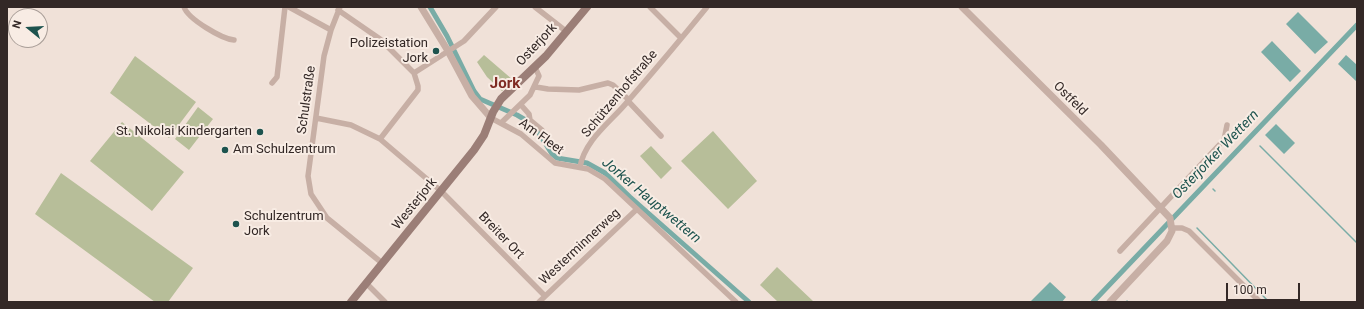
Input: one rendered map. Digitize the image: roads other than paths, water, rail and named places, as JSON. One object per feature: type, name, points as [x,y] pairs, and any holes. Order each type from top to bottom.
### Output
[{"type":"main road","name":"Osterjork","points":[[491,118],[496,106],[518,82],[535,67],[567,32],[587,7]]},
{"type":"main road","name":"Westerjork","points":[[351,302],[481,141],[491,118]]},
{"type":"street","points":[[184,7],[185,11],[191,17],[213,32],[226,40],[234,40]]},
{"type":"street","points":[[272,84],[277,77],[285,7]]},
{"type":"street","points":[[289,7],[331,30]]},
{"type":"street","points":[[421,7],[452,48],[472,96],[491,118]]},
{"type":"street","points":[[414,73],[467,38],[496,7]]},
{"type":"street","points":[[535,7],[567,32]]},
{"type":"street","points":[[650,7],[681,38]]},
{"type":"street","name":"Schützenhofstraße","points":[[581,164],[597,134],[629,101],[707,7]]},
{"type":"street","name":"Ostfeld","points":[[962,7],[1161,207],[1169,216],[1172,226]]},
{"type":"street","points":[[339,8],[380,39],[414,73],[418,90],[380,139]]},
{"type":"street","name":"Schulstraße","points":[[339,8],[324,56],[308,176],[311,194],[327,218],[382,263]]},
{"type":"street","points":[[502,123],[521,105],[536,87],[539,76],[535,67]]},
{"type":"street","points":[[536,87],[579,90],[602,83],[613,85],[660,136]]},
{"type":"street","points":[[521,105],[529,114],[530,120],[542,130]]},
{"type":"street","name":"Breiter Ort","points":[[316,118],[351,125],[380,139],[441,190],[545,296]]},
{"type":"street","name":"Am Fleet","points":[[491,118],[502,123],[531,142],[555,163],[581,164],[605,179],[736,302]]},
{"type":"street","points":[[1120,251],[1224,140],[1227,125]]},
{"type":"street","name":"Westerminnerweg","points":[[539,302],[637,209]]},
{"type":"street","points":[[1110,302],[1166,243],[1170,236],[1172,226],[1189,231],[1260,302]]},
{"type":"street","points":[[366,283],[385,302]]},
{"type":"water","points":[[1298,12],[1328,42],[1315,54],[1286,24]]},
{"type":"water","points":[[1272,41],[1301,71],[1290,82],[1261,52]]},
{"type":"water","points":[[1346,55],[1357,65],[1357,82],[1338,64]]},
{"type":"water","points":[[1276,124],[1295,143],[1284,154],[1265,135]]},
{"type":"water","points":[[1050,282],[1066,297],[1062,302],[1030,302]]},
{"type":"waterway","name":"Jorker Hauptwettern","points":[[430,7],[447,36],[474,91],[480,99],[517,115],[529,122],[538,132],[552,154],[557,158],[587,163],[605,173],[749,302]]},
{"type":"waterway","name":"Osterjorker Wettern","points":[[1093,302],[1357,25]]},
{"type":"waterway","points":[[1260,146],[1357,243]]},
{"type":"waterway","points":[[1197,228],[1269,302]]},
{"type":"place","name":"Polizeistation Jork","points":[[436,51]]},
{"type":"place","name":"St. Nikolai Kindergarten","points":[[260,132]]},
{"type":"place","name":"Am Schulzentrum","points":[[225,150]]},
{"type":"place","name":"Schulzentrum Jork","points":[[236,224]]},
{"type":"district","name":"Jork","points":[[505,84]]}]
